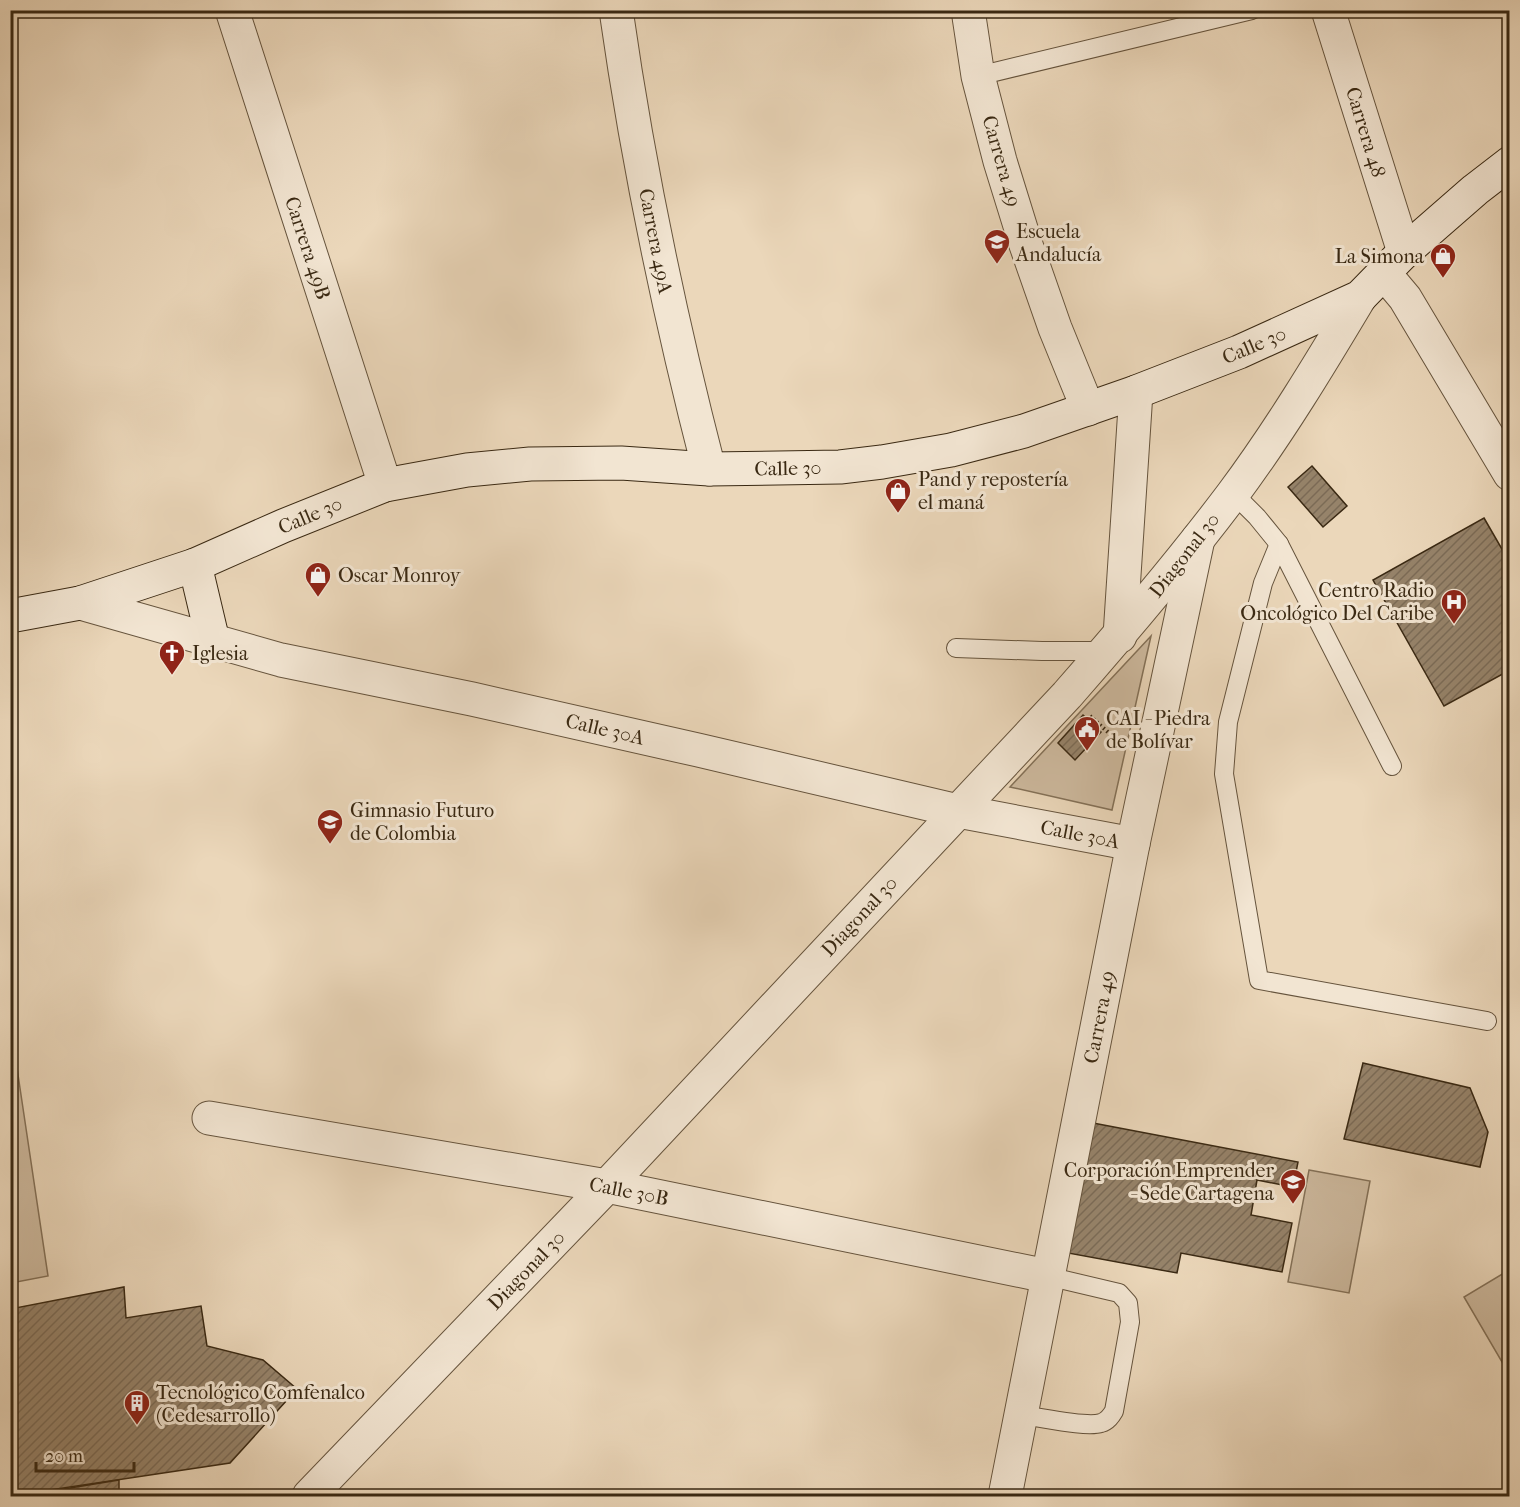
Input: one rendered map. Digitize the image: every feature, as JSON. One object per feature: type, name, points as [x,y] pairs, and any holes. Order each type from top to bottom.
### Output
[{"type":"street","name":"Carrera 49B","points":[[232,10],[385,485]]},
{"type":"street","name":"Carrera 49A","points":[[616,10],[628,99],[666,296],[710,469]]},
{"type":"street","name":"Carrera 49","points":[[968,10],[978,76],[1000,161],[1055,328],[1088,410]]},
{"type":"street","name":"Carrera 48","points":[[1328,10],[1405,298],[1509,474]]},
{"type":"street","name":"Calle 30","points":[[10,616],[80,603],[195,565],[330,506],[385,485],[467,470],[530,464],[621,463],[710,469],[840,466],[882,462],[972,445],[1024,431],[1088,410],[1239,352],[1360,297],[1475,190],[1509,164]]},
{"type":"street","name":"Diagonal 30","points":[[309,1497],[607,1186],[1113,644],[1233,493],[1295,405],[1360,297]]},
{"type":"street","points":[[1113,644],[1136,392]]},
{"type":"street","name":"Carrera 49","points":[[1005,1497],[1133,844],[1198,539]]},
{"type":"street","points":[[195,565],[213,641]]},
{"type":"street","name":"Calle 30A","points":[[80,603],[281,660],[630,735],[958,811],[1133,844]]},
{"type":"street","name":"Calle 30B","points":[[209,1118],[607,1186],[1047,1276]]},
{"type":"lane","points":[[978,76],[1252,10]]},
{"type":"lane","points":[[1233,493],[1280,544],[1392,766]]},
{"type":"lane","points":[[1280,544],[1263,583],[1228,722],[1224,774],[1260,980],[1487,1021]]},
{"type":"lane","points":[[956,648],[1042,651],[1113,644]]},
{"type":"lane","points":[[1022,1415],[1062,1422],[1100,1424],[1108,1420],[1114,1411],[1130,1322],[1128,1304],[1119,1293],[1047,1276]]},
{"type":"path","points":[[1083,709],[1126,749]]},
{"type":"shaded area","points":[[1151,636],[1112,810],[1010,787]]},
{"type":"shaded area","points":[[10,1021],[48,1276],[11,1283],[10,1283]]},
{"type":"shaded area","points":[[1309,1170],[1370,1181],[1349,1293],[1288,1282]]},
{"type":"shaded area","points":[[1509,1270],[1509,1374],[1464,1297]]},
{"type":"building","points":[[1312,466],[1347,506],[1323,527],[1288,487]]},
{"type":"building","name":"Centro Radio Oncológico Del Caribe","points":[[1484,518],[1510,563],[1510,670],[1444,706],[1373,580]]},
{"type":"building","points":[[1083,715],[1101,732],[1075,760],[1058,743]]},
{"type":"building","points":[[1363,1063],[1470,1088],[1488,1132],[1480,1167],[1344,1139]]},
{"type":"building","points":[[1093,1123],[1298,1162],[1293,1187],[1257,1180],[1251,1215],[1292,1223],[1282,1272],[1181,1253],[1177,1273],[1068,1253]]},
{"type":"building","name":"Tecnológico Comfenalco (Cedesarrollo)","points":[[124,1287],[126,1318],[201,1306],[207,1346],[263,1360],[297,1389],[230,1463],[10,1496],[10,1309]]},
{"type":"building","points":[[119,1480],[119,1496],[21,1496]]},
{"type":"place","name":"Escuela Andalucía","points":[[997,265]]},
{"type":"place","name":"La Simona","points":[[1443,279]]},
{"type":"place","name":"Pand y repostería el maná","points":[[898,514]]},
{"type":"place","name":"Oscar Monroy","points":[[318,598]]},
{"type":"place","name":"Centro Radio Oncológico Del Caribe","points":[[1454,625]]},
{"type":"place","name":"Iglesia","points":[[172,676]]},
{"type":"place","name":"CAI - Piedra de Bolívar","points":[[1087,752]]},
{"type":"place","name":"Gimnasio Futuro de Colombia","points":[[330,845]]},
{"type":"place","name":"Corporación Emprender - Sede Cartagena","points":[[1293,1205]]},
{"type":"place","name":"Tecnológico Comfenalco (Cedesarrollo)","points":[[137,1426]]}]
